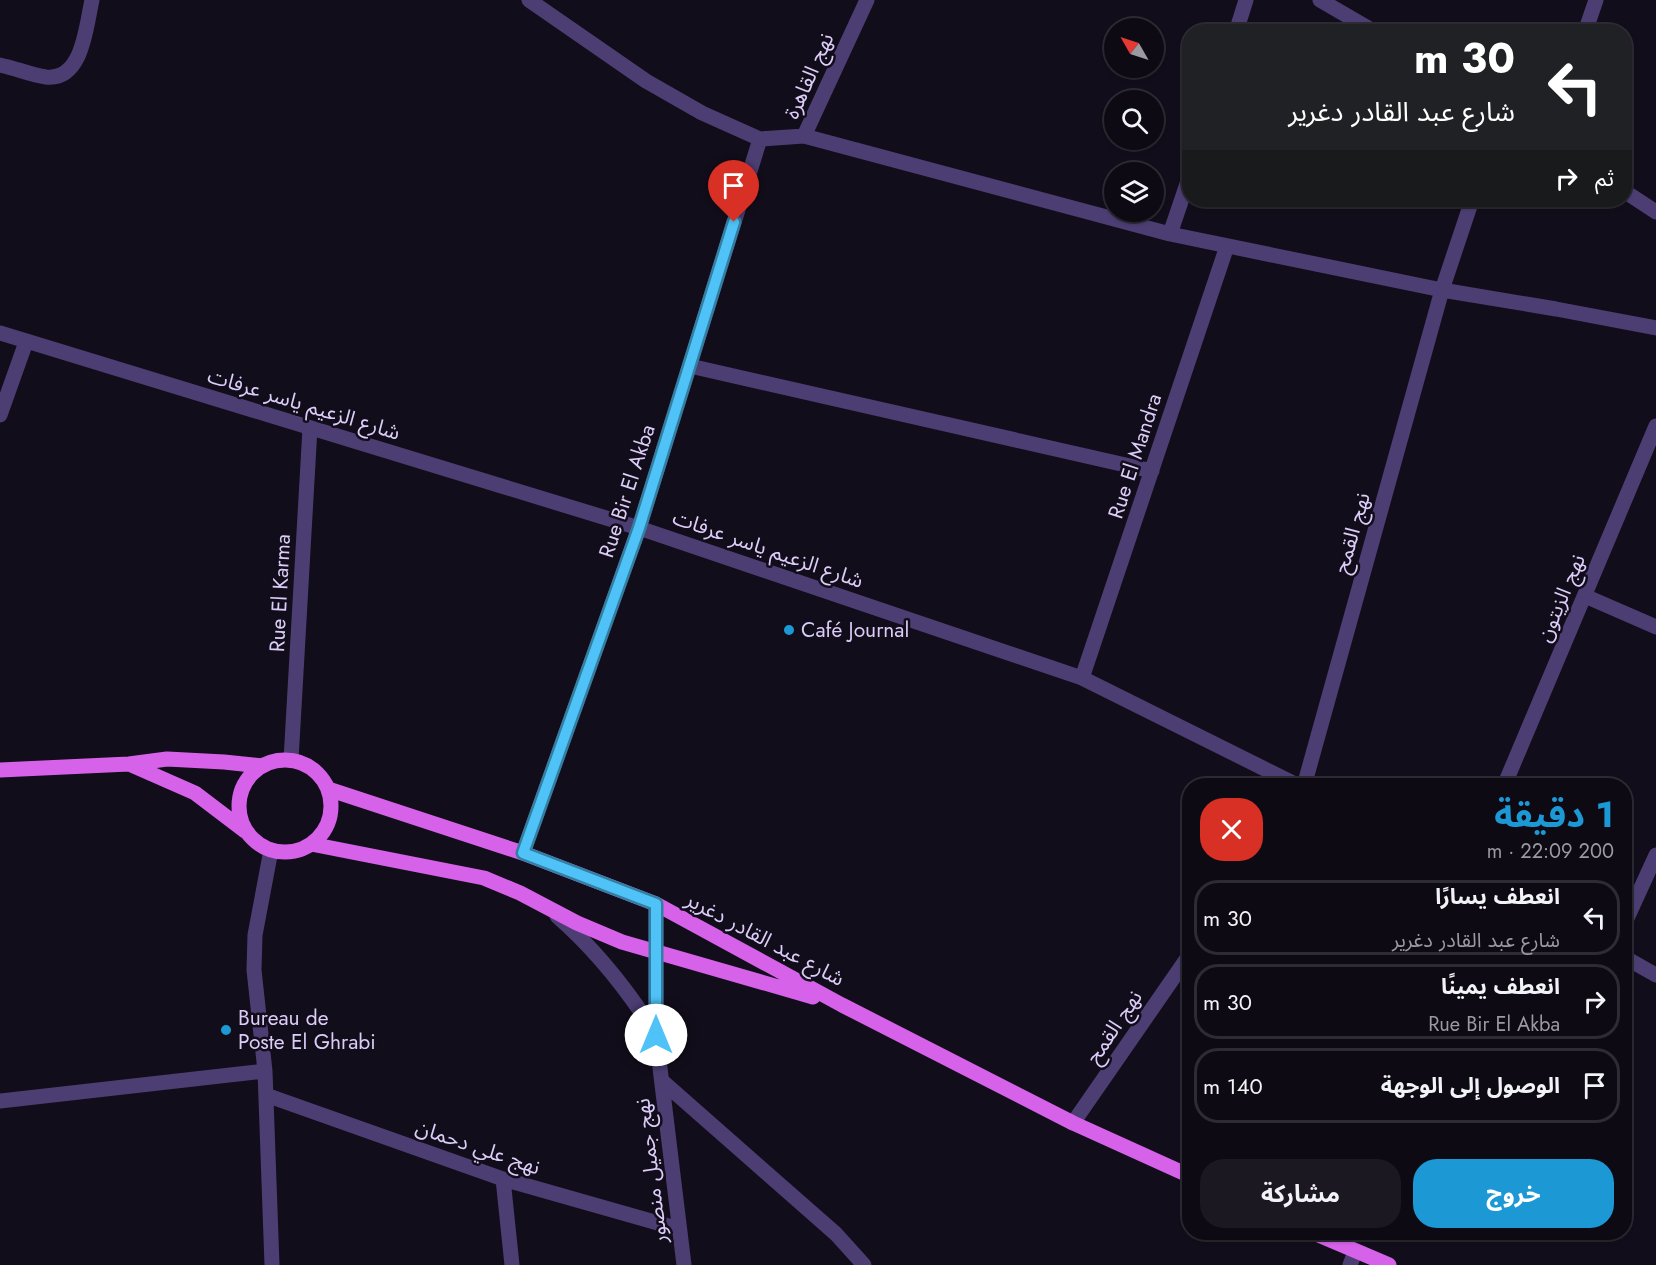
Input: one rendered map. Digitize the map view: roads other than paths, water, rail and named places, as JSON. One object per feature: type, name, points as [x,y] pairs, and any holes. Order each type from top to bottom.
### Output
[{"type":"main road","points":[[0,770],[129,764],[167,759],[262,766]]},
{"type":"main road","points":[[129,764],[195,793],[258,844],[271,850],[285,852],[299,850],[311,844],[325,829],[331,810],[328,789],[320,776],[307,765],[291,760],[276,760],[262,766],[247,779],[240,797],[240,817],[248,834]]},
{"type":"main road","name":"شارع عبد القادر دغرير","points":[[328,789],[523,853],[656,904],[842,1005],[1073,1123],[1182,1172]]},
{"type":"main road","name":"شارع عبد القادر دغرير","points":[[311,844],[484,878],[622,942],[842,1005]]},
{"type":"main road","points":[[1325,1240],[1353,1258],[1389,1265]]},
{"type":"street","points":[[0,65],[48,77],[63,74],[77,62],[92,0]]},
{"type":"street","points":[[529,0],[646,81],[702,113],[760,139],[804,136],[1170,234],[1442,290],[1656,328]]},
{"type":"street","name":"نهج القاهرة","points":[[804,136],[867,0]]},
{"type":"street","points":[[1238,24],[1246,0]]},
{"type":"street","points":[[1320,0],[1361,24]]},
{"type":"street","points":[[1588,24],[1596,0]]},
{"type":"street","name":"Rue Bir El Akba","points":[[523,853],[639,528],[760,139]]},
{"type":"street","points":[[1632,196],[1656,212]]},
{"type":"street","points":[[1170,234],[1182,199]]},
{"type":"street","name":"نهج القمح","points":[[1306,778],[1442,290],[1470,207]]},
{"type":"street","name":"Rue El Mandra","points":[[1082,678],[1227,246]]},
{"type":"street","name":"شارع الزعيم ياسر عرفات","points":[[0,333],[639,528],[1082,678],[1283,778]]},
{"type":"street","points":[[0,415],[26,342]]},
{"type":"street","points":[[690,366],[1152,471]]},
{"type":"street","name":"نهج الزيتون","points":[[1507,778],[1656,426]]},
{"type":"street","name":"Rue El Karma","points":[[291,760],[310,428]]},
{"type":"street","points":[[1585,596],[1656,627]]},
{"type":"street","points":[[271,850],[255,935],[254,970],[265,1071],[272,1265]]},
{"type":"street","points":[[1632,908],[1656,855]]},
{"type":"street","name":"نهج جميل منصور","points":[[656,904],[656,1035],[684,1265]]},
{"type":"street","points":[[550,910],[581,937],[609,968],[634,1000],[656,1035]]},
{"type":"street","points":[[1632,962],[1656,975]]},
{"type":"street","name":"نهج القمح","points":[[1073,1123],[1182,966]]},
{"type":"street","points":[[0,1101],[265,1071]]},
{"type":"street","points":[[662,1081],[836,1234],[864,1265]]},
{"type":"street","name":"نهج علي دحمان","points":[[266,1095],[504,1179],[679,1229]]},
{"type":"street","points":[[504,1179],[512,1265]]},
{"type":"place","name":"Café Journal","points":[[789,630]]},
{"type":"place","name":"Bureau de Poste El Ghrabi","points":[[226,1030]]}]
